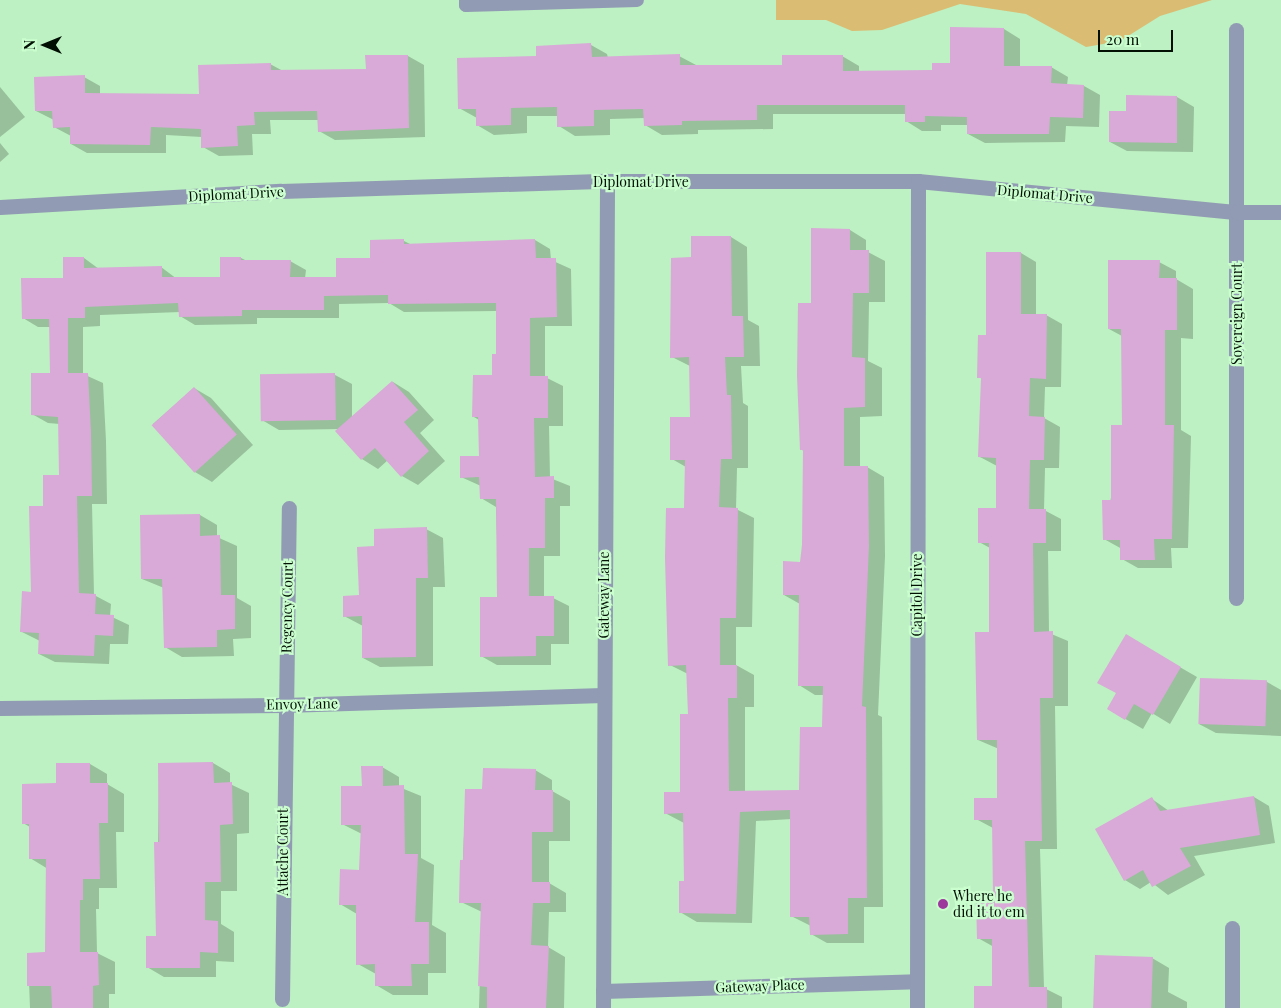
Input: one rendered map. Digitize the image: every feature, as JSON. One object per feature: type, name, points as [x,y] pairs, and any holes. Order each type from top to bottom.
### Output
[{"type":"street","name":"Sovereign Court","points":[[1236,30],[1236,598]]},
{"type":"street","name":"Diplomat Drive","points":[[0,207],[281,192],[607,182],[918,182],[1237,212],[1281,212]]},
{"type":"street","name":"Gateway Lane","points":[[603,1008],[603,696],[607,182]]},
{"type":"street","name":"Capitol Drive","points":[[917,1008],[918,182]]},
{"type":"street","name":"Regency Court","points":[[284,705],[289,508]]},
{"type":"street","name":"Envoy Lane","points":[[0,708],[284,705],[603,696]]},
{"type":"street","name":"Attache Court","points":[[282,999],[284,705]]},
{"type":"street","points":[[1232,928],[1232,1008]]},
{"type":"street","name":"Gateway Place","points":[[603,991],[916,981]]},
{"type":"lane","points":[[466,2],[637,0]]},
{"type":"shaded area","points":[[776,0],[1212,0],[1160,16],[1120,41],[1086,47],[1026,14],[960,4],[882,30],[852,31],[826,20],[776,20]]},
{"type":"building","points":[[950,27],[1004,28],[1004,66],[1052,66],[1051,83],[1084,85],[1083,118],[1050,117],[1049,134],[967,134],[967,117],[925,116],[925,122],[905,122],[905,105],[757,105],[757,120],[682,121],[682,125],[644,126],[643,109],[594,110],[594,126],[557,127],[557,107],[511,108],[511,125],[476,126],[476,109],[458,109],[457,58],[536,56],[536,46],[591,43],[592,57],[680,54],[680,65],[782,65],[782,55],[843,55],[843,71],[932,70],[932,63],[950,63]]},
{"type":"building","points":[[365,55],[408,55],[409,128],[318,132],[317,111],[254,112],[255,125],[237,126],[238,146],[201,148],[201,129],[151,127],[150,145],[70,144],[70,127],[53,128],[52,111],[35,111],[34,77],[85,75],[85,93],[199,94],[198,65],[271,63],[271,70],[366,69]]},
{"type":"building","points":[[1126,95],[1177,96],[1177,143],[1109,142],[1109,111],[1126,111]]},
{"type":"building","points":[[811,228],[850,229],[850,250],[869,250],[869,293],[853,293],[852,357],[865,358],[865,407],[844,408],[844,466],[868,466],[869,546],[862,706],[866,707],[867,898],[848,898],[848,934],[810,935],[809,917],[790,917],[790,810],[740,812],[736,914],[679,913],[679,881],[684,881],[683,813],[664,814],[664,792],[680,792],[680,714],[688,714],[686,665],[668,666],[665,558],[666,508],[684,508],[685,460],[670,460],[670,417],[690,417],[689,357],[670,358],[671,258],[691,257],[691,236],[731,236],[732,316],[743,316],[744,357],[725,357],[727,395],[731,395],[732,459],[721,459],[719,507],[738,508],[736,618],[720,618],[720,665],[737,665],[737,698],[728,698],[729,791],[799,790],[800,727],[822,727],[823,686],[798,686],[799,595],[783,595],[783,561],[800,562],[802,545],[803,450],[800,450],[797,375],[798,303],[811,303]]},
{"type":"building","points":[[404,239],[404,244],[535,239],[536,258],[556,258],[557,317],[530,318],[530,376],[548,376],[548,418],[534,418],[535,477],[554,476],[554,498],[545,498],[545,548],[529,548],[529,596],[554,596],[554,636],[536,636],[536,656],[480,657],[480,597],[497,597],[496,499],[480,499],[479,477],[460,478],[460,456],[479,456],[478,417],[472,417],[473,375],[492,375],[492,354],[496,354],[496,303],[388,304],[388,295],[324,296],[324,310],[242,310],[242,316],[179,317],[178,303],[85,307],[85,318],[68,318],[68,373],[88,373],[91,432],[92,496],[77,496],[79,593],[96,594],[95,614],[114,615],[113,636],[95,635],[94,656],[38,654],[39,633],[20,632],[22,591],[31,592],[29,506],[43,506],[43,475],[59,475],[58,417],[31,415],[31,373],[50,373],[49,319],[22,319],[21,278],[63,278],[63,257],[84,257],[84,268],[162,266],[162,277],[220,277],[220,257],[241,257],[241,260],[291,260],[290,277],[336,277],[336,258],[370,258],[370,240]]},
{"type":"building","points":[[986,252],[1021,252],[1021,314],[1047,314],[1046,379],[1030,378],[1029,416],[1045,417],[1044,460],[1030,460],[1029,509],[1046,509],[1046,543],[1033,543],[1034,632],[1053,631],[1053,698],[1040,698],[1042,841],[1025,841],[1029,987],[1047,987],[1047,1008],[974,1008],[974,986],[992,986],[992,939],[977,939],[976,897],[993,896],[992,820],[974,820],[974,798],[997,798],[997,740],[977,740],[975,632],[989,632],[989,543],[978,543],[978,508],[996,508],[996,458],[978,457],[981,378],[977,378],[978,335],[986,335]]},
{"type":"building","points":[[1108,260],[1160,260],[1159,278],[1177,278],[1177,330],[1165,330],[1165,425],[1174,425],[1172,539],[1154,539],[1155,560],[1120,560],[1120,540],[1103,540],[1102,500],[1111,500],[1111,425],[1122,425],[1121,329],[1108,329]]},
{"type":"building","points":[[335,373],[336,420],[261,421],[260,374]]},
{"type":"building","points":[[392,381],[418,410],[404,422],[429,451],[401,477],[375,448],[361,460],[335,431]]},
{"type":"building","points":[[194,387],[237,435],[194,473],[152,425]]},
{"type":"building","points":[[200,514],[200,536],[220,535],[221,595],[235,595],[235,629],[217,630],[217,647],[164,648],[162,579],[141,579],[140,515]]},
{"type":"building","points":[[427,527],[428,578],[416,578],[416,657],[362,658],[362,616],[343,617],[343,596],[359,595],[357,547],[374,546],[374,529]]},
{"type":"building","points":[[1126,634],[1181,667],[1153,715],[1134,704],[1125,720],[1107,709],[1116,693],[1097,683]]},
{"type":"building","points":[[1200,678],[1267,680],[1265,726],[1198,724]]},
{"type":"building","points":[[213,762],[214,783],[232,782],[233,824],[220,825],[221,882],[205,882],[205,920],[218,921],[218,953],[200,952],[200,968],[146,968],[146,936],[156,936],[154,842],[159,842],[158,763]]},
{"type":"building","points":[[56,763],[90,763],[90,783],[108,783],[108,823],[99,823],[100,879],[83,879],[83,900],[80,900],[80,952],[98,952],[99,985],[93,986],[93,1008],[52,1008],[51,986],[27,986],[27,953],[45,952],[46,859],[29,859],[29,824],[22,824],[22,784],[56,783]]},
{"type":"building","points":[[361,766],[383,766],[383,786],[404,785],[405,854],[418,854],[415,922],[429,922],[429,964],[411,964],[412,986],[375,986],[375,964],[356,965],[356,905],[339,905],[340,869],[359,870],[361,825],[341,825],[341,786],[362,786]]},
{"type":"building","points":[[483,768],[536,769],[535,790],[553,790],[553,832],[532,832],[532,882],[550,882],[550,903],[533,903],[531,945],[549,946],[546,1008],[487,1008],[487,987],[478,986],[481,903],[459,903],[460,860],[463,860],[465,789],[482,789]]},
{"type":"building","points":[[1254,796],[1260,835],[1180,848],[1191,866],[1152,887],[1143,870],[1124,881],[1095,829],[1152,797],[1160,811]]},
{"type":"building","points":[[1095,955],[1153,957],[1151,1008],[1093,1008]]},
{"type":"place","name":"Where he did it to em","points":[[943,904]]}]
